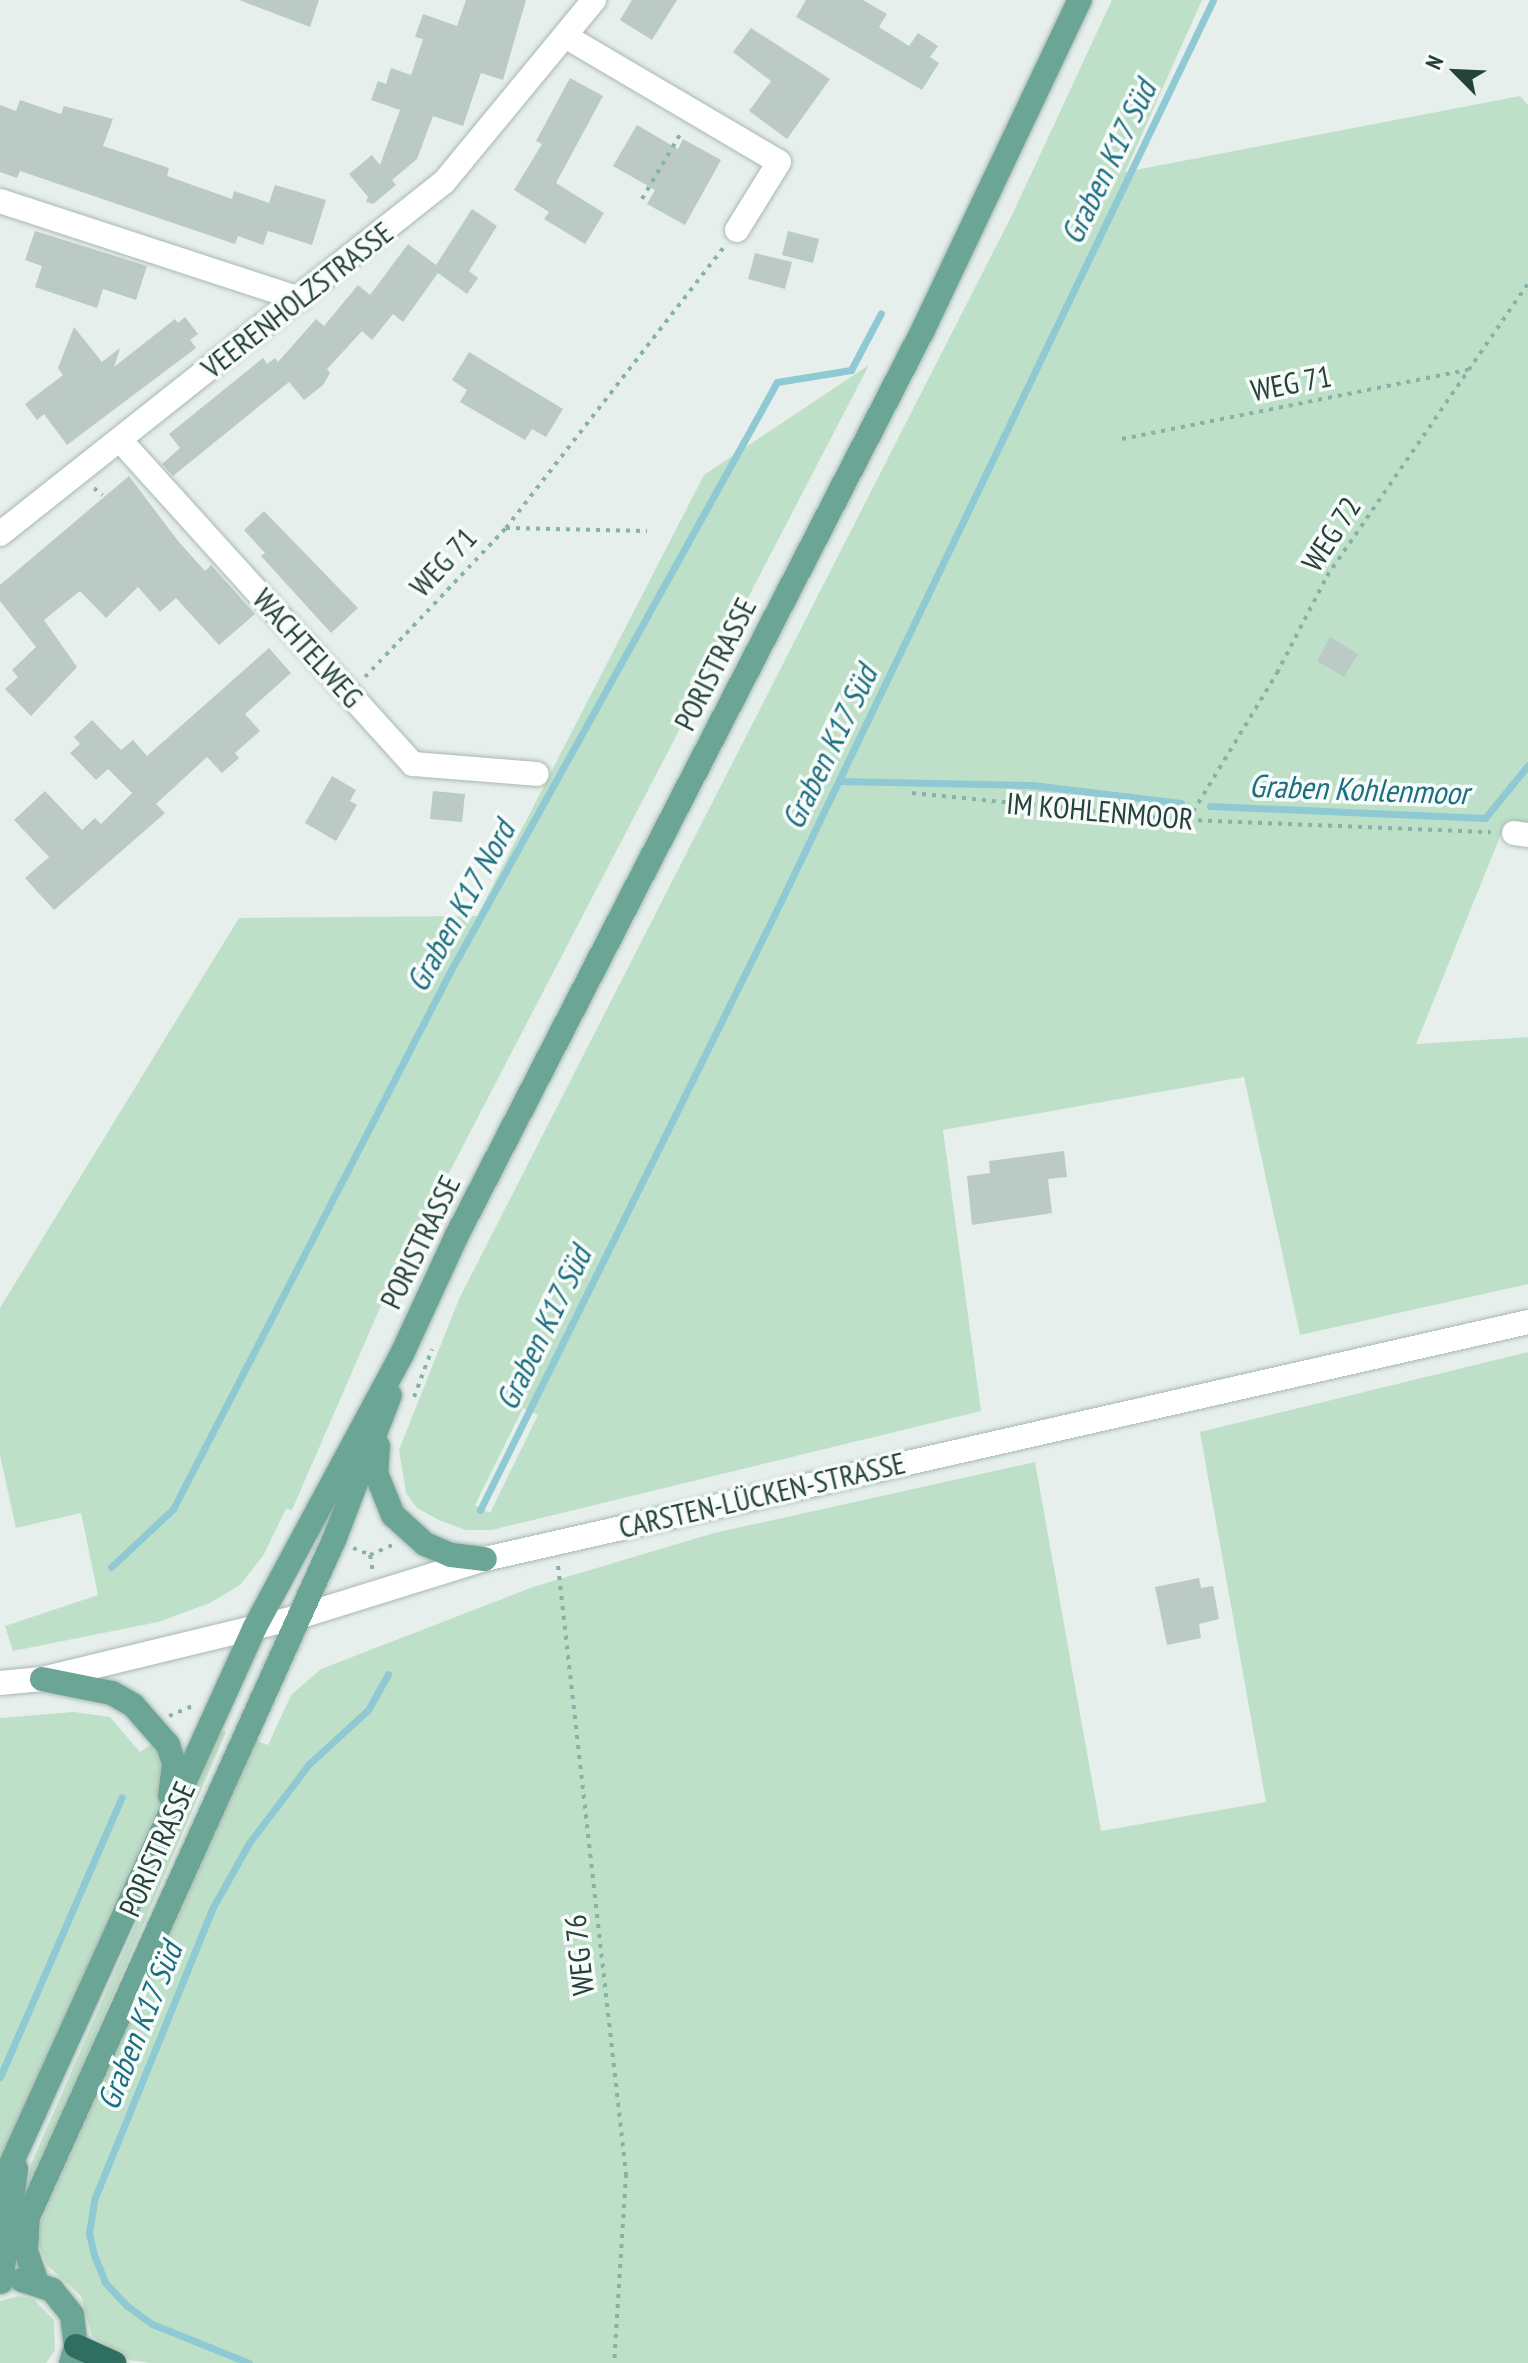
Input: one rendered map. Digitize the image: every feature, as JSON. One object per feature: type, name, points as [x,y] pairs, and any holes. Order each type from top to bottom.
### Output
[{"type":"highway","points":[[73,2355],[114,2363]]},
{"type":"main road","name":"PORISTRASSE","points":[[0,2188],[255,1627],[402,1354],[456,1237],[922,332],[1080,0]]},
{"type":"main road","name":"PORISTRASSE","points":[[21,2140],[1,2282],[37,2283],[26,2251],[28,2217],[380,1432],[402,1354]]},
{"type":"main road","points":[[380,1432],[376,1473],[393,1515],[425,1544],[451,1555],[485,1559]]},
{"type":"main road","points":[[42,1679],[112,1693],[157,1729],[174,1764],[167,1823]]},
{"type":"main road","points":[[37,2283],[63,2301],[76,2330],[73,2355]]},
{"type":"street","name":"VEERENHOLZSTRASSE","points":[[0,534],[444,182],[594,0]]},
{"type":"street","points":[[565,36],[779,162],[737,230]]},
{"type":"street","points":[[0,201],[299,299]]},
{"type":"street","name":"WACHTELWEG","points":[[120,440],[413,764],[537,774]]},
{"type":"street","name":"CARSTEN-LÜCKEN-STRASSE","points":[[0,1683],[42,1679],[295,1618],[485,1559],[1528,1322]]},
{"type":"path","points":[[642,199],[693,112]]},
{"type":"path","points":[[506,528],[737,230]]},
{"type":"path","name":"WEG 72","points":[[1188,820],[1277,673],[1327,576],[1528,284]]},
{"type":"path","name":"WEG 71","points":[[1122,439],[1468,370]]},
{"type":"path","name":"WEG 71","points":[[349,694],[506,528],[647,531]]},
{"type":"path","name":"IM KOHLENMOOR","points":[[912,793],[1188,820],[1521,834]]},
{"type":"path","name":"WEG 76","points":[[555,1543],[626,2174],[614,2363]]},
{"type":"path","points":[[157,1729],[175,1710],[192,1706],[215,1715]]},
{"type":"green space","points":[[1112,0],[1202,0],[1125,172],[1520,96],[1528,105],[1528,830],[1504,827],[1416,1044],[1528,1037],[1528,1284],[1300,1335],[1244,1077],[943,1130],[981,1411],[492,1530],[466,1530],[441,1521],[417,1508],[406,1493],[399,1450],[459,1299],[1012,215]],"holes":[[[523,1408],[538,1415],[490,1513],[475,1505]]]},
{"type":"green space","points":[[869,365],[386,1294],[292,1510],[286,1509],[263,1556],[240,1585],[210,1603],[158,1622],[13,1651],[5,1626],[98,1595],[81,1513],[16,1528],[0,1455],[0,1308],[239,918],[477,916],[704,475]]},
{"type":"green space","points":[[1528,1352],[1528,2363],[150,2363],[129,2360],[92,2336],[81,2296],[47,2265],[39,2245],[40,2223],[253,1740],[268,1745],[291,1695],[321,1669],[533,1587],[714,1533],[1035,1462],[1101,1831],[1266,1802],[1200,1432]]},
{"type":"green space","points":[[74,1712],[110,1717],[140,1752],[155,1742],[164,1778],[160,1817],[0,2173],[0,1718]]},
{"type":"green space","points":[[221,1730],[226,1732],[24,2202],[31,2164]]},
{"type":"green space","points":[[18,2296],[33,2299],[54,2320],[55,2350],[46,2363],[0,2363],[0,2301]]},
{"type":"building","points":[[239,0],[319,0],[310,27]]},
{"type":"building","points":[[466,0],[526,0],[503,80],[481,73],[463,126],[433,116],[417,159],[392,180],[396,185],[373,204],[366,202],[368,197],[349,174],[372,155],[380,165],[400,110],[371,100],[378,81],[386,84],[391,68],[411,75],[423,39],[415,37],[423,14],[457,26]]},
{"type":"building","points":[[632,0],[677,0],[652,40],[620,20]]},
{"type":"building","points":[[806,0],[863,0],[887,14],[879,27],[909,46],[918,33],[938,46],[930,57],[939,63],[922,90],[796,17]]},
{"type":"building","points":[[751,28],[830,79],[787,139],[749,111],[771,81],[733,52]]},
{"type":"building","points":[[570,78],[603,96],[556,183],[604,213],[585,244],[544,219],[549,212],[514,190],[542,144],[536,141]]},
{"type":"building","points":[[20,100],[61,114],[64,106],[113,119],[103,146],[169,168],[167,176],[232,199],[234,191],[269,203],[275,185],[326,200],[312,245],[268,231],[263,245],[238,236],[235,244],[20,171],[17,178],[0,172],[0,105],[16,111]]},
{"type":"building","points":[[637,125],[678,149],[683,139],[721,160],[685,225],[647,204],[655,190],[613,166]]},
{"type":"building","points":[[472,209],[497,226],[469,271],[478,278],[467,294],[438,273],[403,322],[393,314],[372,340],[362,331],[327,369],[330,373],[323,385],[304,400],[289,382],[173,476],[162,464],[180,448],[169,434],[263,358],[267,364],[275,358],[278,362],[316,319],[324,326],[358,285],[370,295],[408,244],[436,265]]},
{"type":"building","points":[[35,231],[147,266],[136,300],[103,289],[97,308],[35,287],[42,266],[25,260]]},
{"type":"building","points":[[788,231],[819,239],[813,263],[782,255]]},
{"type":"building","points":[[755,253],[792,262],[785,289],[748,279]]},
{"type":"building","points":[[185,317],[198,334],[190,340],[196,348],[67,445],[44,414],[37,420],[25,404],[63,375],[58,368],[74,327],[102,362],[120,348],[114,367],[175,319],[178,323]]},
{"type":"building","points":[[469,352],[563,409],[546,437],[532,429],[525,440],[460,402],[467,390],[452,380]]},
{"type":"building","points":[[129,476],[205,571],[211,565],[255,614],[219,645],[176,598],[160,612],[138,587],[106,618],[80,591],[44,620],[77,667],[31,716],[5,689],[18,677],[12,670],[36,647],[0,601],[0,585]]},
{"type":"building","points":[[264,511],[358,608],[331,633],[261,556],[265,553],[244,530]]},
{"type":"building","points":[[1330,637],[1358,654],[1344,677],[1317,661]]},
{"type":"building","points":[[269,648],[291,673],[245,714],[260,731],[235,753],[239,758],[222,773],[207,757],[156,804],[165,813],[54,910],[25,878],[49,857],[14,820],[45,791],[82,830],[95,818],[101,824],[132,793],[108,769],[96,780],[70,753],[80,744],[74,737],[92,720],[121,750],[133,740],[147,756]]},
{"type":"building","points":[[332,776],[356,790],[350,801],[357,805],[336,841],[305,823]]},
{"type":"building","points":[[433,791],[465,794],[462,822],[430,819]]},
{"type":"building","points":[[1064,1151],[1067,1177],[1048,1179],[1052,1213],[972,1225],[967,1176],[990,1173],[989,1161]]},
{"type":"building","points":[[1199,1578],[1201,1588],[1213,1586],[1219,1619],[1199,1624],[1201,1638],[1167,1645],[1155,1587]]},
{"type":"waterway","name":"Graben K17 Süd","points":[[480,1510],[781,901],[1213,0]]},
{"type":"waterway","name":"Graben K17 Nord","points":[[111,1567],[173,1509],[451,970],[777,382],[851,370],[881,313]]},
{"type":"waterway","name":"Graben Kohlenmoor","points":[[1210,806],[1485,818],[1528,765]]},
{"type":"waterway","name":"Graben Kohlenmoor","points":[[839,781],[1032,785],[1181,803]]},
{"type":"waterway","name":"Graben K17 Süd","points":[[249,2363],[152,2324],[127,2306],[105,2282],[94,2255],[89,2233],[94,2200],[212,1909],[249,1843],[309,1764],[368,1710],[388,1674]]},
{"type":"waterway","name":"Graben K17 Nord","points":[[0,2077],[122,1797]]}]
